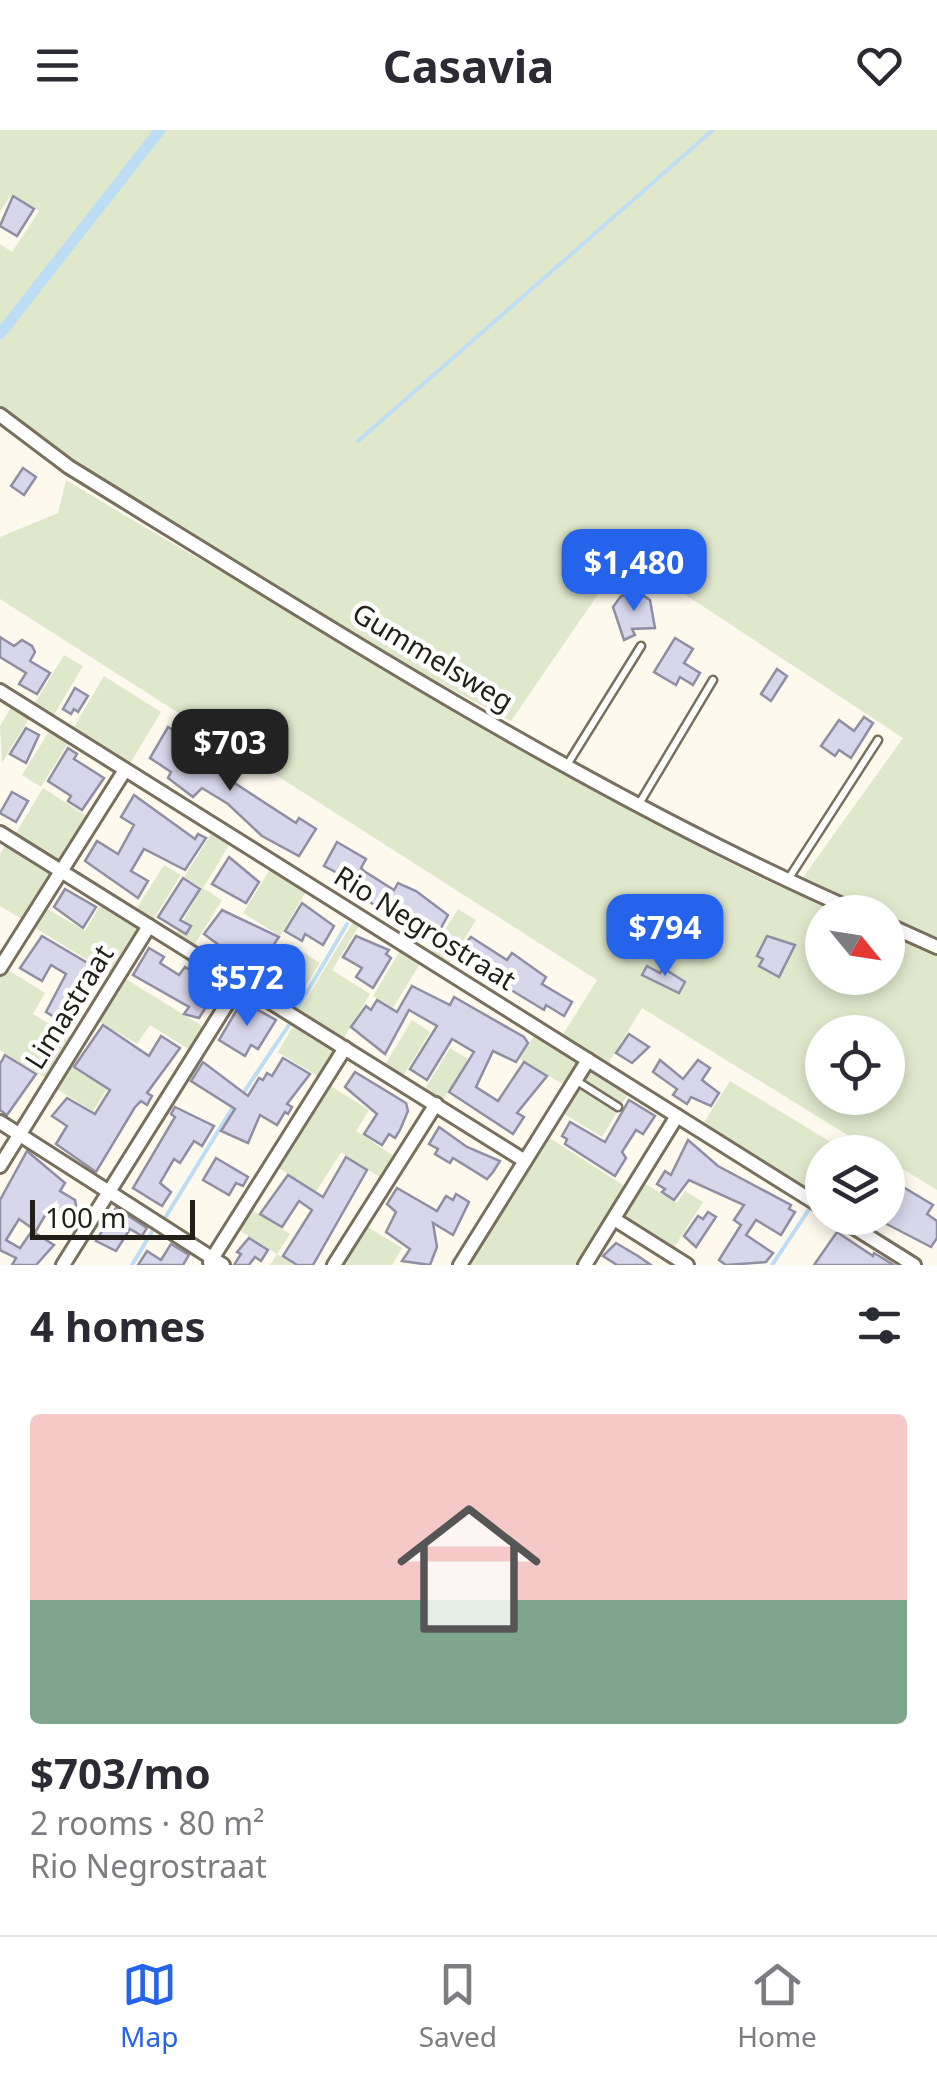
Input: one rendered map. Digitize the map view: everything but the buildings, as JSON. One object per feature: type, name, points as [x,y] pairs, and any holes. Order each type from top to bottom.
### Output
[{"type":"street","name":"Gummelsweg","points":[[0,415],[69,468],[566,765],[638,806],[816,895]]},
{"type":"street","name":"Rio Negrostraat","points":[[0,691],[805,1196]]},
{"type":"street","points":[[0,968],[125,770]]},
{"type":"street","points":[[0,833],[524,1161]]},
{"type":"street","name":"Limastraat","points":[[0,1166],[150,926]]},
{"type":"street","points":[[905,933],[937,947]]},
{"type":"street","points":[[63,1265],[240,983]]},
{"type":"street","points":[[0,1122],[215,1263],[345,1048]]},
{"type":"street","points":[[460,1265],[588,1060]]},
{"type":"street","points":[[334,1265],[436,1104]]},
{"type":"street","points":[[585,1265],[677,1116]]},
{"type":"street","points":[[614,1219],[687,1265]]},
{"type":"street","points":[[866,1235],[914,1265]]},
{"type":"lane","points":[[566,765],[641,646]]},
{"type":"lane","points":[[638,806],[713,680]]},
{"type":"lane","points":[[786,883],[878,740]]},
{"type":"lane","points":[[576,1080],[618,1107]]},
{"type":"green space","points":[[0,130],[937,130],[937,942],[905,928],[905,895],[828,895],[799,883],[903,738],[625,555],[511,721],[233,573],[0,421],[0,244],[12,252],[39,211],[12,194],[0,212]]},
{"type":"green space","points":[[66,480],[671,831],[805,897],[805,995],[905,995],[905,939],[937,953],[937,1190],[905,1170],[905,1135],[847,1135],[815,1115],[905,1115],[905,1015],[805,1015],[805,1109],[642,1008],[606,1067],[560,1039],[597,980],[0,599],[0,537],[58,513]]},
{"type":"green space","points":[[64,655],[83,666],[52,718],[33,706]]},
{"type":"green space","points":[[104,676],[161,712],[128,767],[71,732]]},
{"type":"green space","points":[[13,704],[31,715],[2,763],[0,726]]},
{"type":"green space","points":[[51,728],[70,740],[41,787],[22,775]]},
{"type":"green space","points":[[43,788],[90,818],[61,864],[13,838]]},
{"type":"green space","points":[[213,831],[231,842],[203,888],[222,900],[193,947],[174,936],[202,888],[184,877]]},
{"type":"green space","points":[[8,841],[52,872],[25,921],[0,906],[0,854]]},
{"type":"green space","points":[[164,865],[181,875],[151,923],[134,913]]},
{"type":"green space","points":[[272,866],[308,888],[280,936],[243,913]]},
{"type":"green space","points":[[103,900],[140,927],[115,977],[32,926],[44,907],[85,931]]},
{"type":"green space","points":[[458,909],[476,920],[447,967],[429,956]]},
{"type":"green space","points":[[354,920],[360,924],[332,970],[370,994],[342,1041],[298,1013]]},
{"type":"green space","points":[[401,949],[421,962],[393,1008],[373,996]]},
{"type":"green space","points":[[299,950],[320,963],[291,1010],[270,997]]},
{"type":"green space","points":[[5,968],[45,993],[33,1014],[74,1039],[49,1080],[0,1050],[0,976]]},
{"type":"green space","points":[[121,976],[207,1029],[193,1052],[150,1025],[137,1044],[95,1019]]},
{"type":"green space","points":[[412,1020],[430,1032],[401,1079],[383,1068]]},
{"type":"green space","points":[[296,1021],[335,1049],[322,1079],[278,1052]]},
{"type":"green space","points":[[535,1034],[577,1061],[566,1086],[520,1059]]},
{"type":"green space","points":[[450,1048],[468,1059],[441,1103],[423,1092]]},
{"type":"green space","points":[[66,1064],[107,1089],[93,1111],[52,1086]]},
{"type":"green space","points":[[590,1070],[629,1092],[602,1137],[561,1112]]},
{"type":"green space","points":[[730,1081],[819,1135],[805,1135],[805,1192],[701,1127]]},
{"type":"green space","points":[[326,1083],[369,1110],[356,1131],[397,1158],[384,1180],[341,1152],[316,1192],[276,1166]]},
{"type":"green space","points":[[545,1135],[628,1188],[581,1265],[465,1265]]},
{"type":"green space","points":[[642,1182],[677,1203],[685,1191],[703,1202],[672,1251],[621,1217]]},
{"type":"green space","points":[[249,1208],[290,1234],[277,1254],[236,1228]]},
{"type":"green space","points":[[363,1224],[402,1248],[392,1265],[338,1265]]},
{"type":"green space","points":[[277,1254],[294,1265],[270,1265]]},
{"type":"waterway","points":[[0,334],[160,130]]},
{"type":"waterway","points":[[358,441],[713,130]]},
{"type":"waterway","points":[[297,1009],[347,924]]},
{"type":"waterway","points":[[242,1095],[289,1025]]},
{"type":"waterway","points":[[165,1218],[233,1107]]},
{"type":"waterway","points":[[772,1265],[805,1216]]},
{"type":"waterway","points":[[132,1265],[153,1230]]}]
